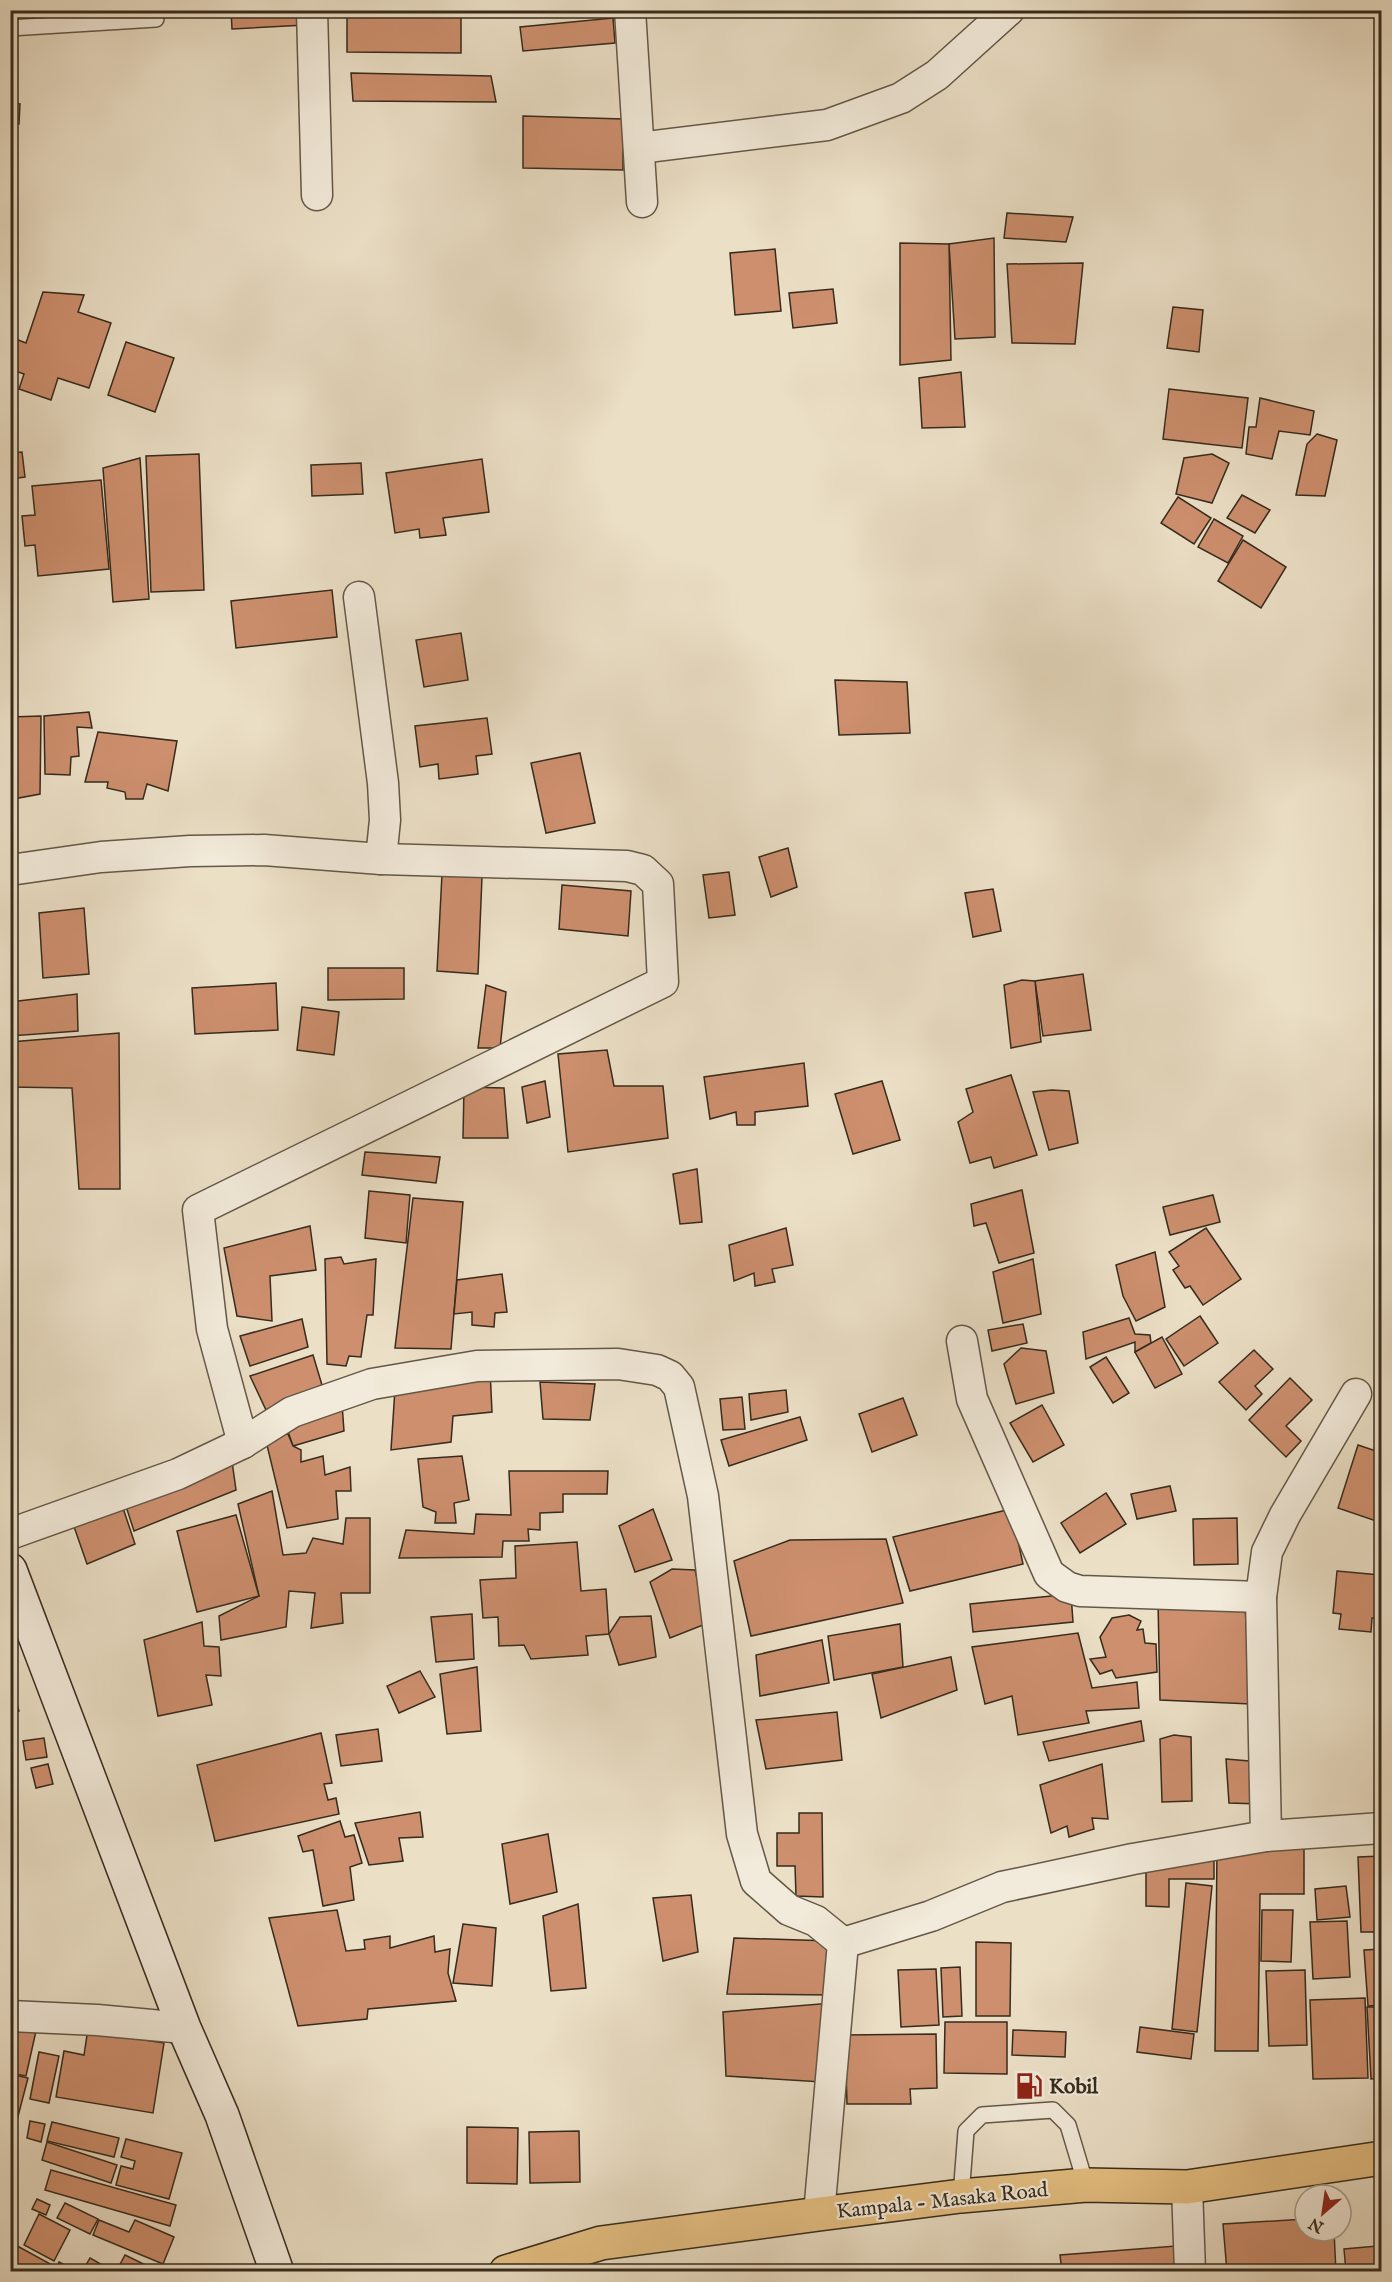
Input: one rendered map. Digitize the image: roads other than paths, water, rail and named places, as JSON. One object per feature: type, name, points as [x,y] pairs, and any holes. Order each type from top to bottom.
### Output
[{"type":"main road","name":"Kampala - Masaka Road","points":[[506,2271],[601,2243],[819,2214],[961,2196],[1086,2185],[1186,2187],[1382,2158]]},
{"type":"street","points":[[312,10],[317,195]]},
{"type":"street","points":[[630,10],[642,202]]},
{"type":"street","points":[[639,148],[827,125],[880,106],[901,98],[937,75],[1009,10]]},
{"type":"street","points":[[359,597],[383,783],[385,820],[381,859]]},
{"type":"street","points":[[10,870],[101,857],[190,851],[264,850],[381,859],[627,867],[643,870],[658,884],[663,982],[198,1210],[212,1329],[243,1443]]},
{"type":"street","points":[[962,1341],[972,1399],[1049,1574],[1067,1587],[1080,1591],[1261,1597]]},
{"type":"street","points":[[10,1534],[178,1474],[243,1443],[292,1412],[372,1384],[465,1368],[618,1364],[657,1370],[670,1376],[679,1387],[704,1496],[742,1834],[756,1881],[789,1910],[816,1921],[843,1943]]},
{"type":"street","points":[[1266,1836],[1261,1597],[1267,1551],[1285,1515],[1356,1394]]},
{"type":"street","points":[[10,1570],[184,2028],[222,2115],[277,2271]]},
{"type":"street","points":[[843,1943],[931,1916],[1002,1887],[1133,1859],[1266,1836],[1382,1828]]},
{"type":"street","points":[[819,2214],[843,1943]]},
{"type":"street","points":[[10,2016],[98,2020],[184,2028]]},
{"type":"street","points":[[1186,2187],[1190,2271]]},
{"type":"lane","points":[[10,28],[156,20]]},
{"type":"lane","points":[[961,2196],[966,2131],[982,2115],[1053,2110],[1068,2125],[1086,2185]]},
{"type":"place","name":"Kobil","points":[[1029,2086]]}]
